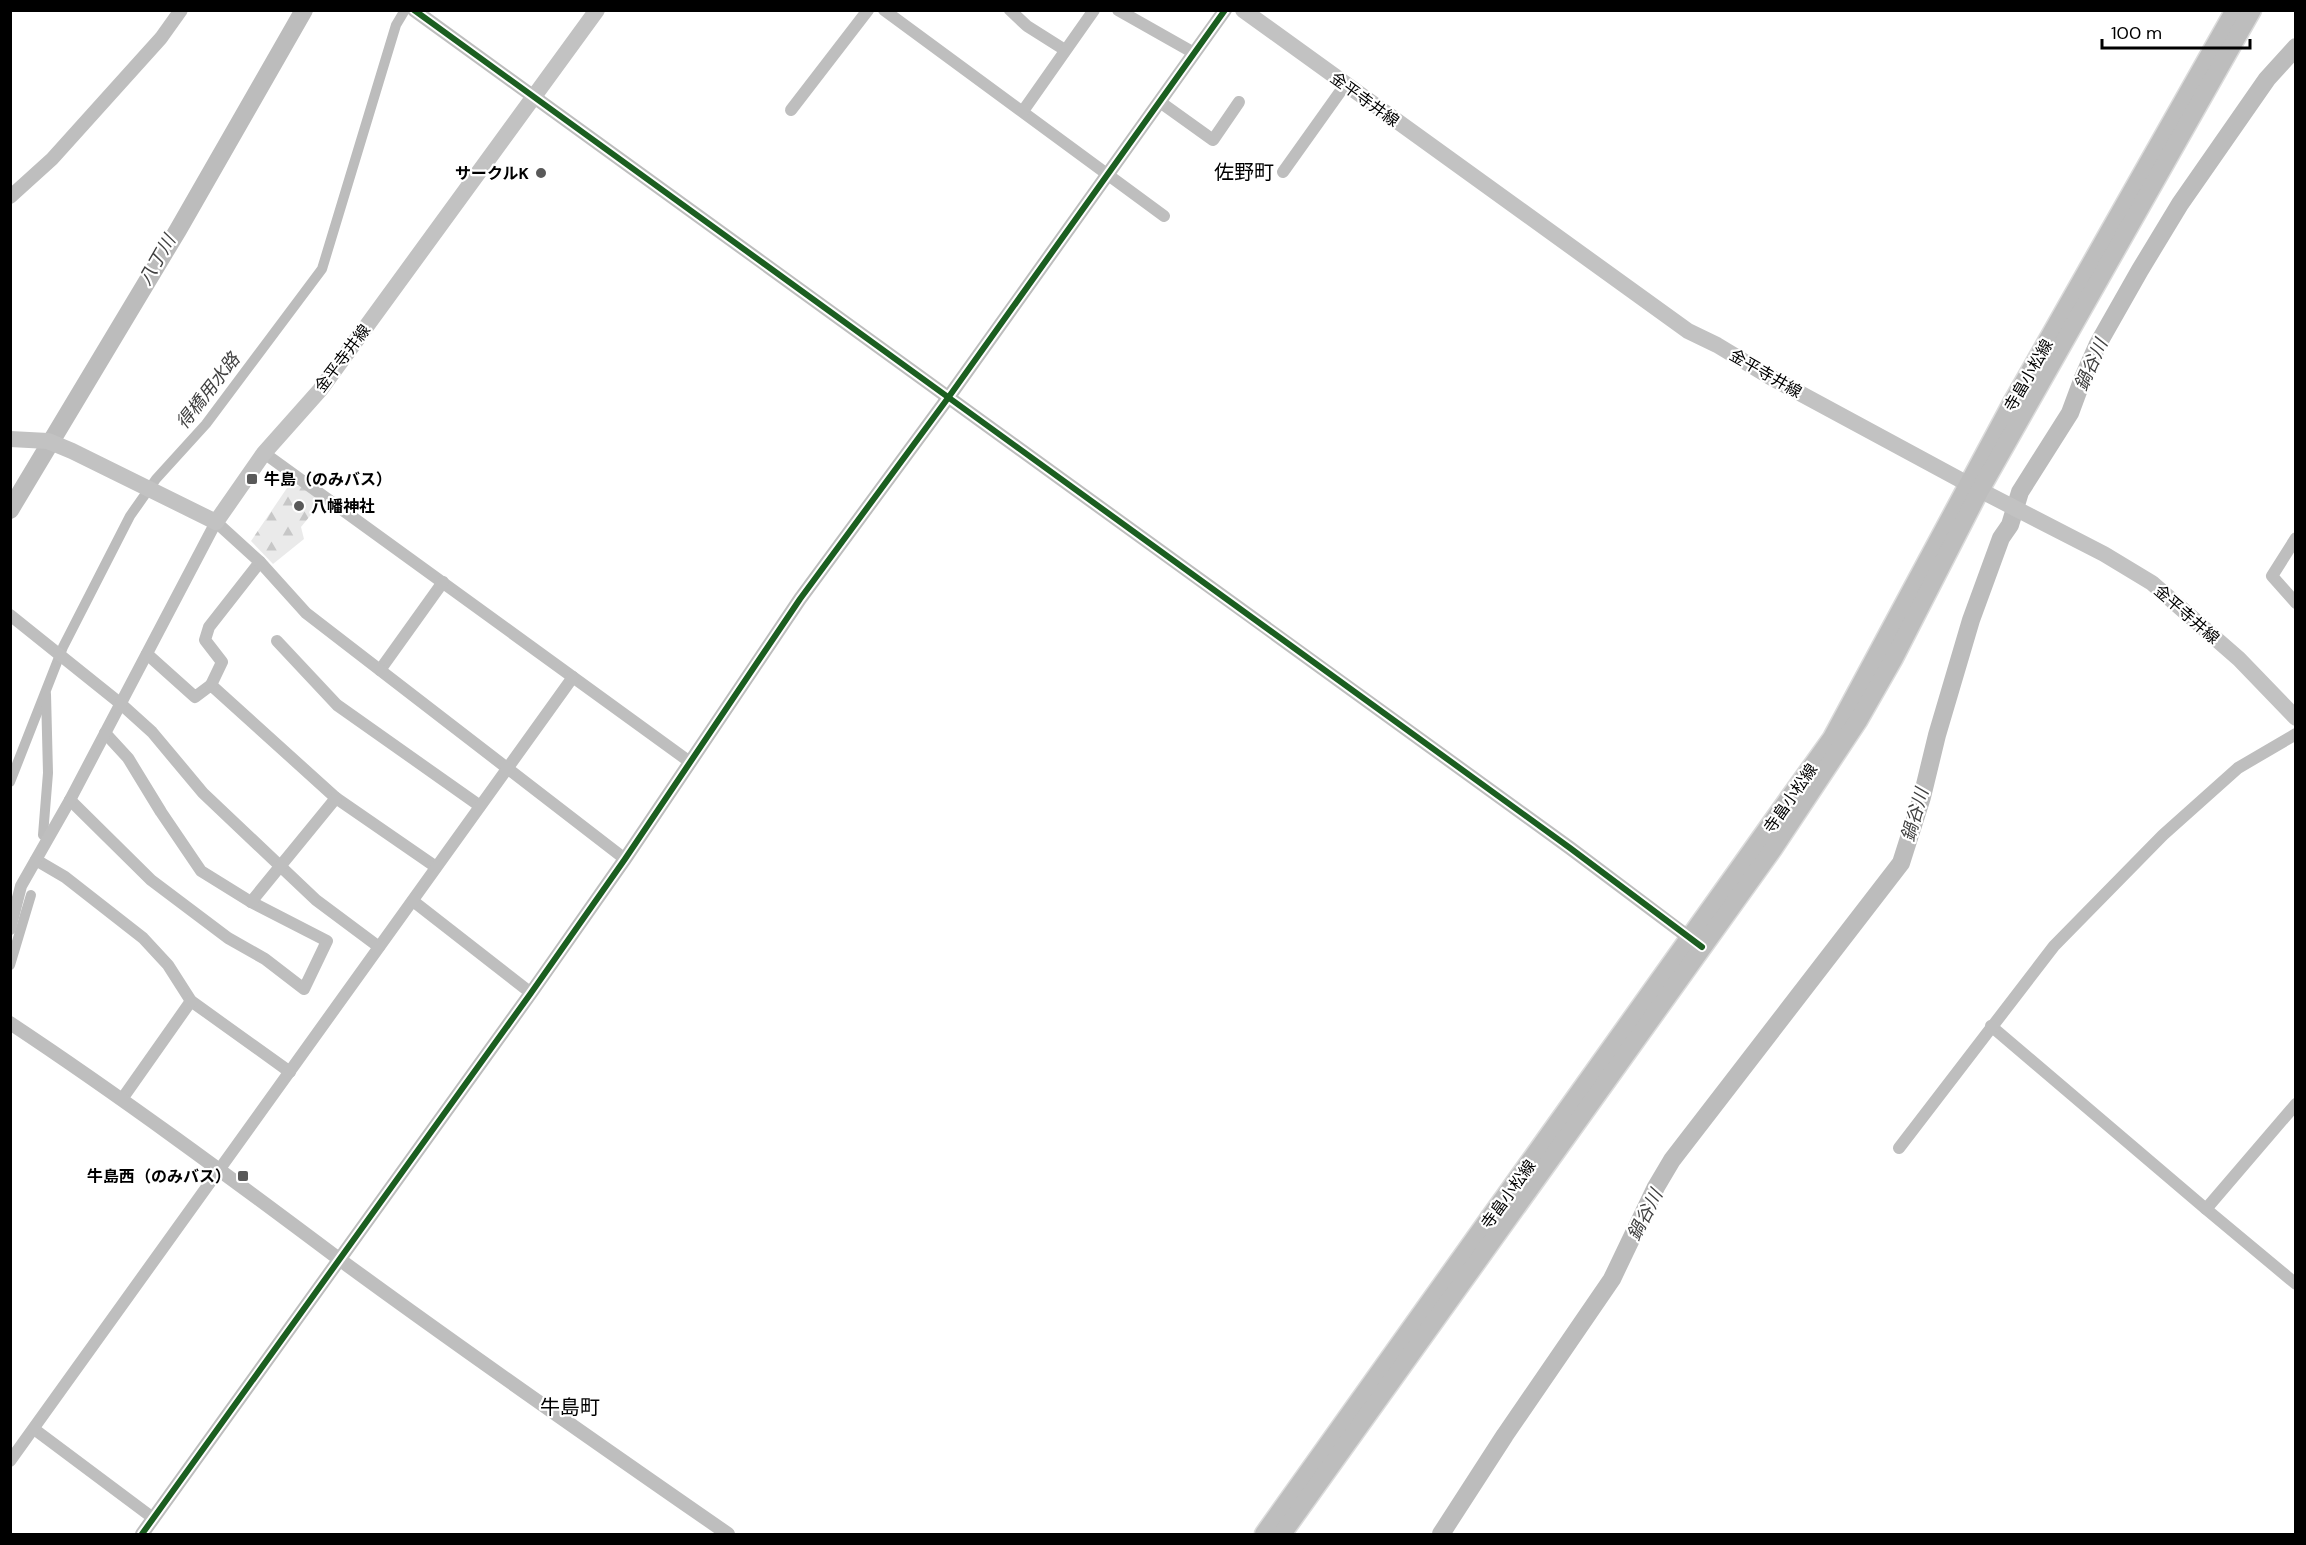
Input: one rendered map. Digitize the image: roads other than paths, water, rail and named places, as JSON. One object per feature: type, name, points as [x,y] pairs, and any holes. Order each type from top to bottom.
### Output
[{"type":"main road","name":"金平寺井線","points":[[216,522],[264,453],[320,390],[597,10]]},
{"type":"main road","name":"金平寺井線","points":[[1243,10],[1688,331],[1718,345],[1770,377],[2003,503],[2104,554],[2152,583],[2239,659],[2295,718]]},
{"type":"main road","name":"寺畠小松線","points":[[1974,487],[2235,10]]},
{"type":"main road","name":"寺畠小松線","points":[[1282,1534],[1696,943],[1832,738],[1974,487],[2252,10]]},
{"type":"main road","points":[[10,439],[48,441],[216,522]]},
{"type":"main road","name":"寺畠小松線","points":[[1264,1534],[1696,943]]},
{"type":"street","points":[[10,197],[52,159],[161,38],[181,10]]},
{"type":"street","points":[[791,110],[868,10]]},
{"type":"street","points":[[1010,10],[1027,26],[1065,51]]},
{"type":"street","points":[[1023,111],[1094,10]]},
{"type":"street","points":[[1118,10],[1194,53]]},
{"type":"street","points":[[142,1534],[531,993],[625,859],[800,599],[948,398],[1225,10]]},
{"type":"street","points":[[417,12],[1570,848],[1696,943]]},
{"type":"street","points":[[891,13],[1164,216]]},
{"type":"street","points":[[1282,172],[1345,85]]},
{"type":"street","points":[[1160,102],[1213,140],[1239,102]]},
{"type":"street","points":[[264,453],[690,762]]},
{"type":"street","points":[[10,929],[16,884],[36,860],[70,800],[216,522],[260,562],[306,613],[625,859]]},
{"type":"street","points":[[2294,542],[2272,576],[2295,603]]},
{"type":"street","points":[[147,654],[195,697],[211,685],[222,662],[205,640],[209,627],[260,562]]},
{"type":"street","points":[[380,670],[443,582]]},
{"type":"street","points":[[10,615],[121,704],[152,732],[203,793],[316,900],[379,947]]},
{"type":"street","points":[[277,641],[337,705],[480,806]]},
{"type":"street","points":[[10,1461],[573,677]]},
{"type":"street","points":[[211,685],[336,798],[436,867]]},
{"type":"street","points":[[70,800],[151,880],[228,938],[265,959],[304,988],[327,941],[250,902],[201,871],[128,758],[105,733]]},
{"type":"street","points":[[1899,1148],[2054,946],[2163,835],[2238,768],[2295,734]]},
{"type":"street","points":[[250,902],[336,798]]},
{"type":"street","points":[[36,860],[65,877],[143,938],[168,965],[191,1001],[290,1072]]},
{"type":"street","points":[[412,902],[531,993]]},
{"type":"street","points":[[122,1100],[191,1001]]},
{"type":"street","points":[[10,1023],[220,1169],[340,1259],[557,1415],[728,1534]]},
{"type":"street","points":[[1991,1026],[2295,1284]]},
{"type":"street","points":[[2206,1209],[2295,1104]]},
{"type":"street","points":[[34,1429],[153,1518]]},
{"type":"waterway","name":"八丁川","points":[[10,510],[178,230],[304,10]]},
{"type":"waterway","name":"得橋用水路","points":[[10,782],[63,647],[130,516],[156,479],[206,424],[322,269],[396,25],[405,10]]},
{"type":"waterway","name":"鍋谷川","points":[[1441,1534],[1505,1435],[1612,1279],[1656,1187],[1672,1160],[1901,863],[1922,797],[1937,735],[1971,620],[2001,538],[2010,525],[2020,492],[2070,413],[2098,344],[2180,204],[2267,79],[2296,47]]},
{"type":"waterway","points":[[43,835],[48,773],[46,694]]},
{"type":"waterway","points":[[10,965],[31,895]]},
{"type":"place","name":"サークルK","points":[[541,173]]},
{"type":"place","name":"牛島（のみバス）","points":[[252,479]]},
{"type":"place","name":"八幡神社","points":[[299,506]]},
{"type":"place","name":"牛島西（のみバス）","points":[[243,1176]]},
{"type":"district","name":"佐野町","points":[[1244,172]]},
{"type":"district","name":"牛島町","points":[[570,1407]]}]
